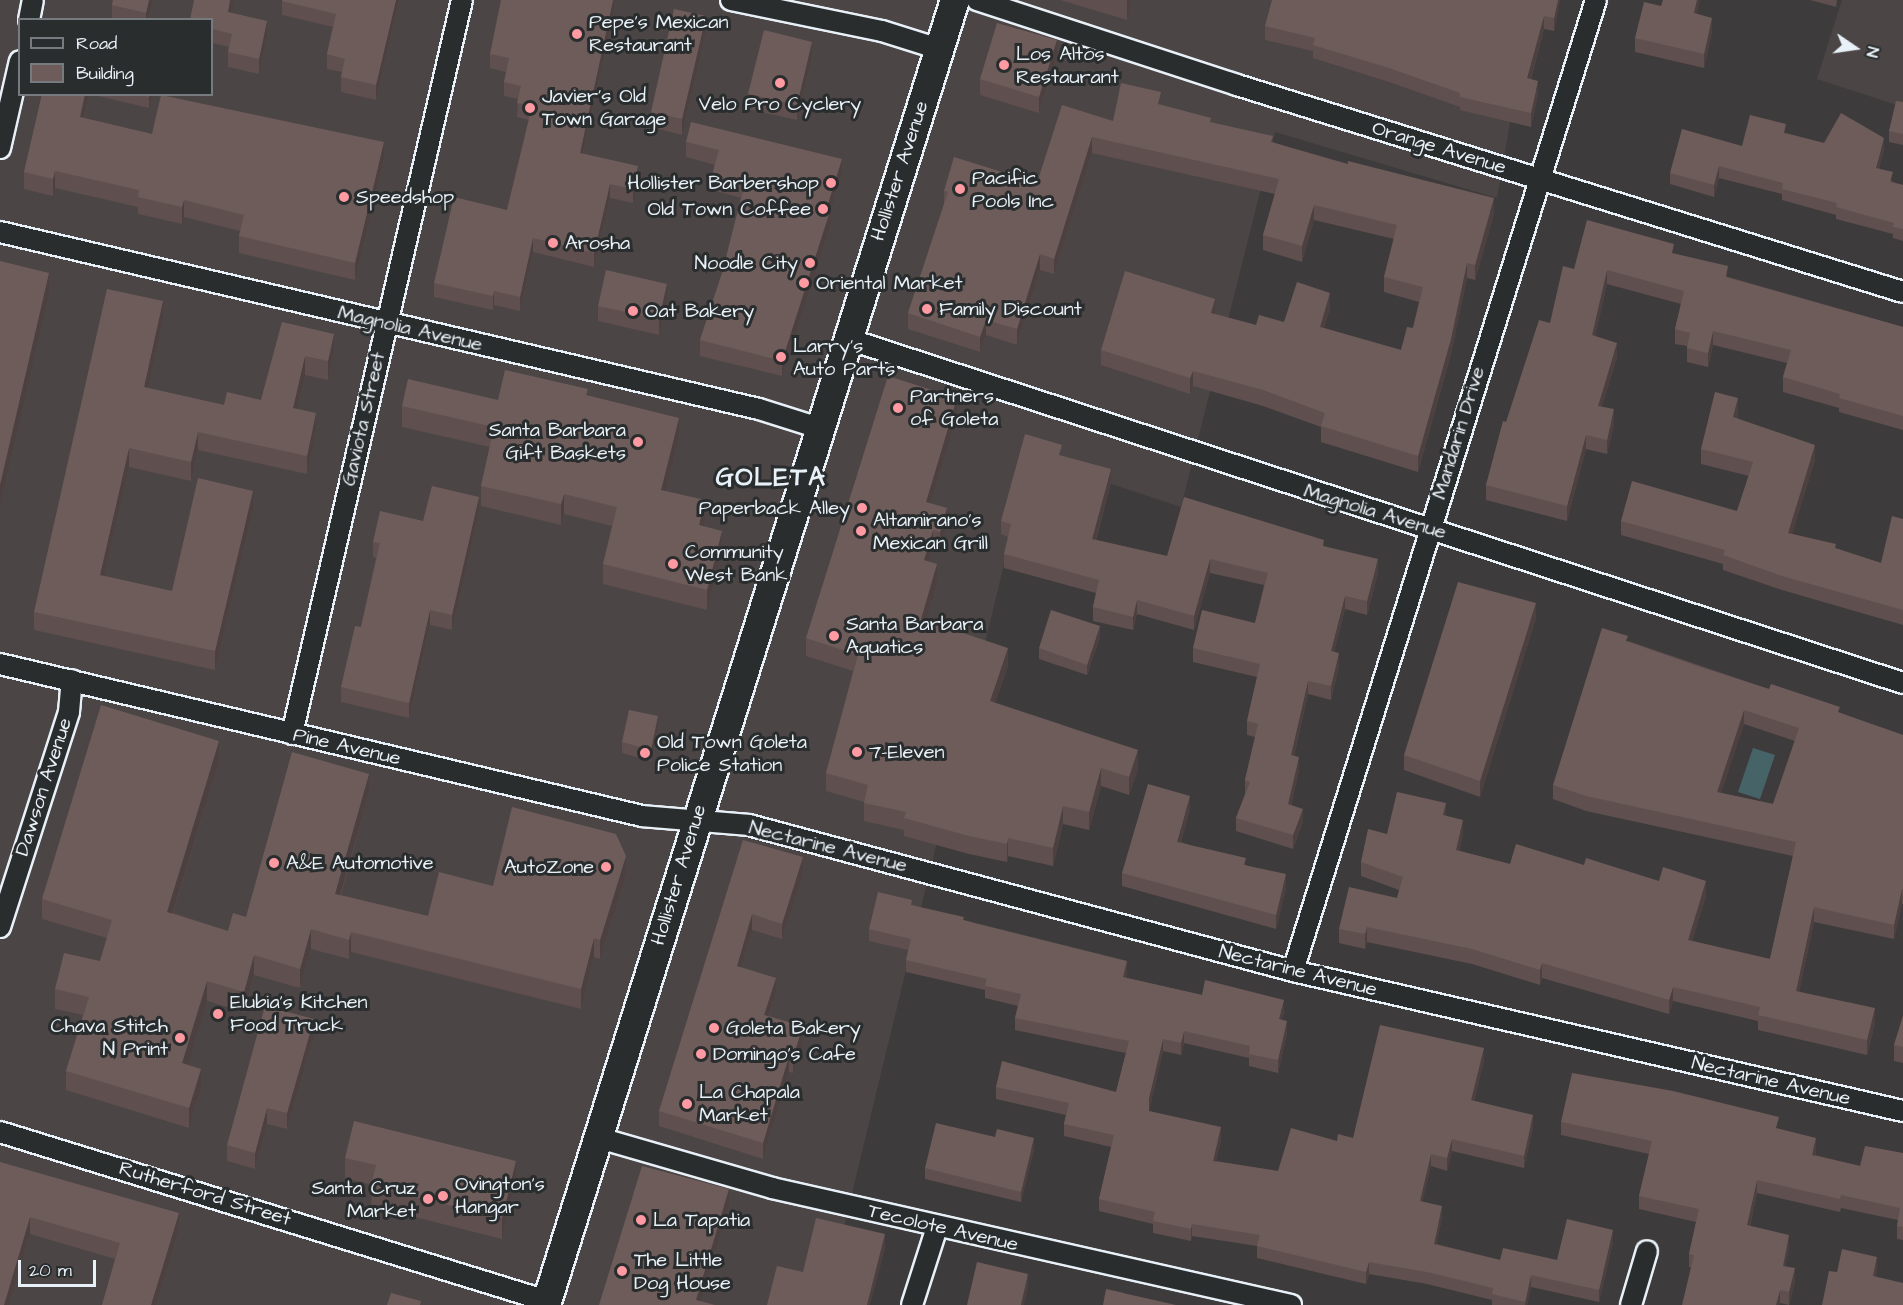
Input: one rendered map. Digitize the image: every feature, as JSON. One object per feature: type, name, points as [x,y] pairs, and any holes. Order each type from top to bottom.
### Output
[{"type":"main road","name":"Hollister Avenue","points":[[546,1303],[955,0]]},
{"type":"street","points":[[29,18],[33,0]]},
{"type":"street","name":"Gaviota Street","points":[[292,734],[385,323],[462,0]]},
{"type":"street","points":[[731,0],[882,31],[939,50]]},
{"type":"street","name":"Orange Avenue","points":[[977,0],[1903,292]]},
{"type":"street","name":"Mandarin Drive","points":[[1293,971],[1429,529],[1596,0]]},
{"type":"street","points":[[0,148],[18,70]]},
{"type":"street","name":"Magnolia Avenue","points":[[0,232],[759,410],[819,428]]},
{"type":"street","name":"Magnolia Avenue","points":[[848,339],[1903,683]]},
{"type":"street","name":"Pine Avenue","points":[[0,664],[635,814],[696,821]]},
{"type":"street","name":"Dawson Avenue","points":[[0,927],[69,712],[72,680]]},
{"type":"street","name":"Nectarine Avenue","points":[[696,821],[749,825],[1293,971],[1903,1111]]},
{"type":"street","name":"Rutherford Street","points":[[0,1132],[546,1303]]},
{"type":"street","name":"Tecolote Avenue","points":[[599,1138],[772,1188],[1279,1304]]},
{"type":"street","points":[[912,1305],[937,1227]]},
{"type":"street","points":[[1631,1305],[1647,1251]]},
{"type":"shaded area","points":[[0,0],[1531,0],[1497,198],[1275,132],[1181,507],[1030,457],[825,1305],[0,1305]]},
{"type":"shaded area","points":[[1842,0],[1903,0],[1903,107],[1817,79]]},
{"type":"water","points":[[1753,748],[1775,755],[1760,799],[1738,792]]},
{"type":"building","points":[[113,0],[149,0],[146,13],[112,5]]},
{"type":"building","points":[[194,0],[230,0],[228,12],[267,21],[259,59],[228,52],[232,34],[213,29],[213,18],[190,18]]},
{"type":"building","points":[[282,0],[396,0],[376,85],[341,77],[345,59],[327,54],[336,14]]},
{"type":"building","points":[[501,0],[613,0],[580,153],[638,166],[633,189],[610,184],[594,253],[533,238],[520,297],[494,291],[493,296],[434,283],[454,197],[507,210],[532,106],[517,103],[521,86],[504,82],[509,58],[490,54]]},
{"type":"building","points":[[1272,0],[1558,0],[1554,18],[1544,16],[1527,78],[1538,81],[1531,113],[1460,97],[1460,93],[1313,45],[1315,38],[1265,26]]},
{"type":"building","points":[[1663,0],[1697,0],[1694,13],[1712,18],[1704,54],[1635,38],[1644,2],[1661,6]]},
{"type":"building","points":[[674,9],[706,16],[682,119],[651,112]]},
{"type":"building","points":[[997,23],[1057,40],[1039,97],[980,79]]},
{"type":"building","points":[[764,30],[812,42],[797,105],[748,94]]},
{"type":"building","points":[[1121,83],[1161,92],[1158,104],[1211,118],[1210,122],[1273,136],[1271,142],[1348,164],[1348,161],[1494,198],[1475,265],[1467,263],[1451,339],[1418,456],[1321,426],[1325,413],[1263,390],[1193,371],[1190,378],[1101,350],[1125,271],[1215,299],[1211,313],[1256,325],[1259,315],[1284,322],[1297,282],[1330,293],[1320,327],[1401,350],[1407,327],[1413,328],[1423,287],[1384,277],[1397,225],[1314,205],[1302,246],[1263,235],[1279,179],[1092,137],[1054,259],[1040,254],[1017,329],[986,320],[980,337],[908,313],[948,192],[944,191],[954,157],[1037,183],[1062,105],[1113,121]]},
{"type":"building","points":[[42,96],[85,96],[80,117],[152,134],[161,96],[166,96],[384,142],[355,263],[239,236],[244,215],[184,200],[182,207],[138,197],[139,190],[55,171],[53,179],[24,172]]},
{"type":"building","points":[[1896,101],[1903,102],[1903,134],[1889,131]]},
{"type":"building","points":[[1841,113],[1884,138],[1876,168],[1893,172],[1890,182],[1903,185],[1903,229],[1893,227],[1894,223],[1836,207],[1837,203],[1782,189],[1783,183],[1719,166],[1714,185],[1670,173],[1682,129],[1742,146],[1750,115],[1786,124],[1784,133],[1824,143]]},
{"type":"building","points":[[691,122],[842,159],[827,207],[831,208],[782,361],[700,340],[722,273],[745,183],[712,175],[719,150],[686,142]]},
{"type":"building","points":[[1587,220],[1674,244],[1672,253],[1728,266],[1726,277],[1903,327],[1903,416],[1839,398],[1840,394],[1783,377],[1791,350],[1713,331],[1708,353],[1687,348],[1690,333],[1675,329],[1684,291],[1607,270],[1592,335],[1617,343],[1598,406],[1614,409],[1607,440],[1586,435],[1567,506],[1486,485],[1503,421],[1506,422],[1539,320],[1550,323],[1563,266],[1574,269]]},
{"type":"building","points":[[0,261],[49,273],[0,485]]},
{"type":"building","points":[[606,270],[667,284],[659,319],[598,306]]},
{"type":"building","points":[[107,289],[163,301],[144,387],[224,405],[227,392],[261,400],[282,322],[334,334],[328,361],[305,356],[293,408],[316,413],[307,456],[198,432],[191,462],[129,448],[100,575],[172,591],[198,478],[253,491],[215,651],[34,612]]},
{"type":"building","points":[[505,370],[588,389],[586,395],[679,418],[661,490],[705,500],[699,525],[722,531],[707,590],[603,564],[617,507],[564,494],[561,504],[481,486],[494,427],[402,406],[408,379],[498,400]]},
{"type":"building","points":[[888,376],[957,398],[926,502],[947,508],[940,532],[933,530],[924,560],[937,564],[921,619],[1008,648],[990,701],[1138,750],[1129,777],[1101,768],[1089,812],[1063,806],[1053,848],[1008,838],[1007,844],[904,818],[906,812],[864,803],[868,785],[826,773],[858,655],[806,638]]},
{"type":"building","points":[[1715,392],[1738,398],[1733,417],[1815,445],[1788,533],[1836,544],[1835,548],[1881,563],[1892,516],[1903,519],[1903,610],[1782,576],[1723,555],[1725,550],[1621,521],[1632,481],[1737,511],[1753,462],[1701,449]]},
{"type":"building","points":[[1025,434],[1062,445],[1059,455],[1111,469],[1092,539],[1167,556],[1184,497],[1324,540],[1323,546],[1378,559],[1367,601],[1345,596],[1331,651],[1339,653],[1331,686],[1308,681],[1291,755],[1299,757],[1288,804],[1303,809],[1293,835],[1236,818],[1250,782],[1245,780],[1258,724],[1247,721],[1260,664],[1193,648],[1202,610],[1255,623],[1268,573],[1210,559],[1194,616],[1137,600],[1133,617],[1093,607],[1099,580],[1004,554],[1011,524],[1001,521]]},
{"type":"building","points":[[432,486],[479,497],[452,615],[430,610],[409,703],[341,687],[355,626],[361,627],[380,543],[373,542],[380,511],[423,521]]},
{"type":"building","points":[[1458,582],[1536,603],[1480,781],[1404,755]]},
{"type":"building","points":[[1051,610],[1100,626],[1087,665],[1039,648]]},
{"type":"building","points":[[1602,628],[1628,636],[1626,641],[1697,666],[1769,689],[1771,684],[1840,707],[1838,712],[1903,735],[1903,889],[1894,925],[1814,907],[1796,991],[1875,1008],[1867,1040],[1758,1015],[1760,1007],[1673,987],[1669,1000],[1542,963],[1540,970],[1472,949],[1367,927],[1365,934],[1339,929],[1349,887],[1397,898],[1403,877],[1361,862],[1368,829],[1387,834],[1397,792],[1446,803],[1443,815],[1463,820],[1456,850],[1510,864],[1516,844],[1584,865],[1586,858],[1659,881],[1663,867],[1706,881],[1688,940],[1770,959],[1796,842],[1586,796],[1553,785]],"holes":[[[1744,710],[1799,728],[1773,804],[1717,792]]]},
{"type":"building","points":[[101,705],[219,741],[167,912],[228,931],[233,913],[246,917],[292,752],[369,774],[335,894],[428,916],[439,872],[493,886],[512,807],[616,834],[626,856],[600,940],[594,938],[581,989],[351,932],[349,940],[311,929],[300,969],[254,955],[244,992],[207,981],[182,1063],[201,1069],[189,1108],[66,1071],[89,997],[55,989],[64,953],[100,961],[112,920],[42,899]]},
{"type":"building","points":[[629,710],[658,716],[651,750],[622,742]]},
{"type":"building","points":[[1148,784],[1190,796],[1177,842],[1246,858],[1244,865],[1286,874],[1276,915],[1122,873]]},
{"type":"building","points":[[743,840],[803,857],[782,924],[752,914],[737,966],[776,978],[764,1015],[803,1026],[793,1057],[789,1056],[763,1143],[659,1111]]},
{"type":"building","points":[[878,892],[912,900],[911,905],[964,917],[963,920],[1127,961],[1123,977],[1202,995],[1205,980],[1284,1000],[1279,1019],[1287,1021],[1278,1060],[1249,1054],[1250,1046],[1184,1031],[1181,1043],[1163,1039],[1149,1098],[1149,1111],[1221,1127],[1213,1161],[1278,1171],[1291,1128],[1337,1141],[1338,1134],[1353,1138],[1380,1025],[1484,1048],[1471,1100],[1533,1115],[1524,1156],[1452,1139],[1447,1158],[1431,1154],[1420,1201],[1442,1206],[1434,1244],[1500,1260],[1503,1248],[1557,1260],[1567,1219],[1613,1230],[1599,1290],[1531,1275],[1525,1302],[1492,1294],[1493,1288],[1427,1272],[1369,1262],[1366,1272],[1257,1246],[1260,1235],[1192,1224],[1191,1229],[1153,1221],[1155,1212],[1099,1199],[1114,1135],[1064,1124],[1069,1103],[996,1087],[1002,1061],[1116,1092],[1129,1041],[1015,1018],[1021,994],[985,986],[987,979],[906,960],[911,939],[869,929]]},
{"type":"building","points":[[265,1006],[314,1019],[287,1113],[267,1108],[255,1153],[227,1145]]},
{"type":"building","points":[[1903,1016],[1903,1047],[1894,1045]]},
{"type":"building","points":[[1572,1073],[1673,1091],[1779,1117],[1776,1128],[1816,1138],[1812,1155],[1860,1166],[1865,1146],[1903,1153],[1903,1227],[1897,1226],[1900,1208],[1841,1195],[1840,1199],[1757,1180],[1747,1225],[1789,1235],[1783,1266],[1795,1268],[1789,1292],[1780,1290],[1776,1305],[1682,1305],[1694,1255],[1689,1254],[1699,1209],[1639,1196],[1652,1141],[1561,1122]]},
{"type":"building","name":"Ovington's Hangar","points":[[354,1121],[516,1161],[502,1218],[371,1186],[376,1165],[345,1158]]},
{"type":"building","points":[[936,1123],[995,1137],[997,1129],[1034,1138],[1021,1192],[925,1168]]},
{"type":"building","points":[[0,1162],[179,1213],[151,1305],[102,1305],[120,1243],[30,1217],[4,1305],[0,1305]]},
{"type":"building","points":[[642,1166],[729,1189],[696,1300],[715,1305],[599,1305]]},
{"type":"building","points":[[816,1218],[885,1234],[867,1305],[767,1305],[777,1266],[803,1272]]},
{"type":"building","points":[[1842,1249],[1877,1257],[1873,1276],[1903,1283],[1903,1305],[1822,1305],[1829,1271],[1837,1272]]},
{"type":"building","points":[[977,1262],[1028,1274],[1021,1305],[967,1305]]},
{"type":"building","points":[[1106,1289],[1176,1305],[1103,1305]]},
{"type":"building","points":[[391,1293],[421,1301],[420,1305],[387,1305]]},
{"type":"place","name":"Pepe's Mexican Restaurant","points":[[577,34]]},
{"type":"place","name":"Los Altos Restaurant","points":[[1004,65]]},
{"type":"place","name":"Velo Pro Cyclery","points":[[780,83]]},
{"type":"place","name":"Javier's Old Town Garage","points":[[530,108]]},
{"type":"place","name":"Hollister Barbershop","points":[[831,183]]},
{"type":"place","name":"Pacific Pools Inc","points":[[960,189]]},
{"type":"place","name":"Speedshop","points":[[344,197]]},
{"type":"place","name":"Old Town Coffee","points":[[823,209]]},
{"type":"place","name":"Arosha","points":[[553,243]]},
{"type":"place","name":"Noodle City","points":[[810,263]]},
{"type":"place","name":"Oriental Market","points":[[804,283]]},
{"type":"place","name":"Family Discount","points":[[927,309]]},
{"type":"place","name":"Oat Bakery","points":[[633,311]]},
{"type":"place","name":"Larry's Auto Parts","points":[[781,357]]},
{"type":"place","name":"Partners of Goleta","points":[[898,408]]},
{"type":"place","name":"Santa Barbara Gift Baskets","points":[[638,442]]},
{"type":"place","name":"Paperback Alley","points":[[862,508]]},
{"type":"place","name":"Altamirano's Mexican Grill","points":[[861,531]]},
{"type":"place","name":"Community West Bank","points":[[673,564]]},
{"type":"place","name":"Santa Barbara Aquatics","points":[[834,636]]},
{"type":"place","name":"7-Eleven","points":[[857,752]]},
{"type":"place","name":"Old Town Goleta Police Station","points":[[645,753]]},
{"type":"place","name":"A&E Automotive","points":[[274,863]]},
{"type":"place","name":"AutoZone","points":[[606,867]]},
{"type":"place","name":"Elubia's Kitchen Food Truck","points":[[218,1014]]},
{"type":"place","name":"Goleta Bakery","points":[[714,1028]]},
{"type":"place","name":"Chava Stitch N Print","points":[[180,1038]]},
{"type":"place","name":"Domingo's Cafe","points":[[701,1054]]},
{"type":"place","name":"La Chapala Market","points":[[687,1104]]},
{"type":"place","name":"Ovington's Hangar","points":[[443,1196]]},
{"type":"place","name":"Santa Cruz Market","points":[[428,1199]]},
{"type":"place","name":"La Tapatia","points":[[641,1220]]},
{"type":"place","name":"The Little Dog House","points":[[622,1271]]},
{"type":"district","name":"GOLETA","points":[[771,478]]}]
